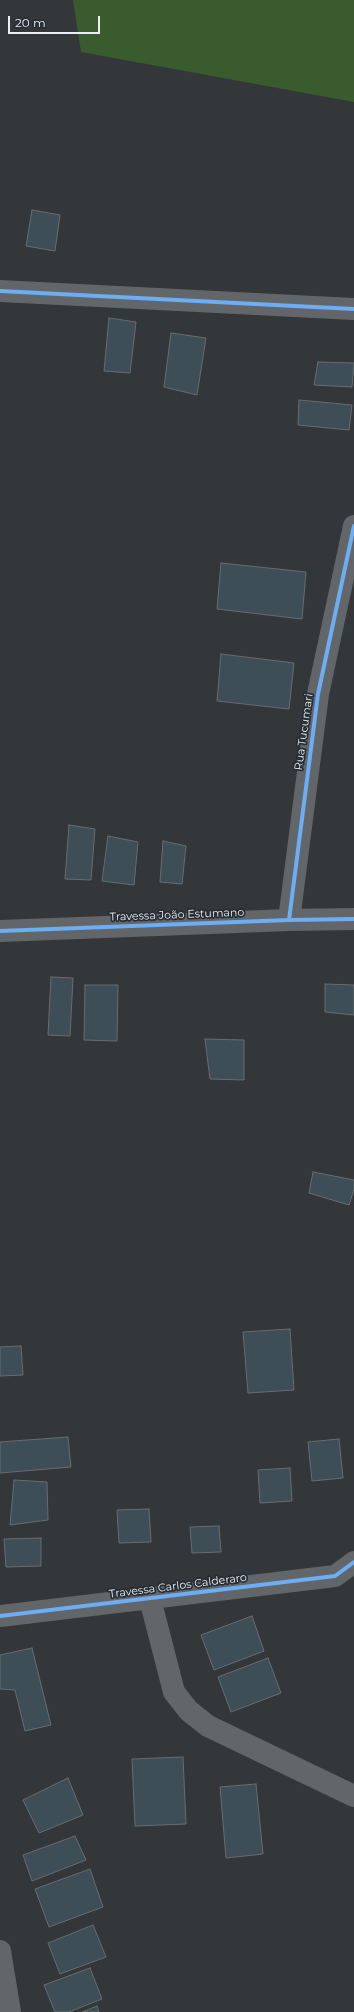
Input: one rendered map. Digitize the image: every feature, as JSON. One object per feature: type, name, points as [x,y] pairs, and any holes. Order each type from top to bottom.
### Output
[{"type":"street","points":[[0,291],[354,308]]},
{"type":"street","name":"Rua Tucumari","points":[[289,920],[318,694],[354,526]]},
{"type":"street","name":"Travessa João Estumano","points":[[0,931],[289,920],[354,919]]},
{"type":"street","name":"Travessa Carlos Calderaro","points":[[0,1616],[335,1576],[354,1562]]},
{"type":"street","points":[[150,1599],[174,1692],[189,1711],[208,1726],[354,1796]]},
{"type":"street","points":[[0,1951],[10,2012]]},
{"type":"green space","points":[[73,0],[354,0],[354,102],[81,52]]},
{"type":"building","points":[[32,210],[60,215],[55,251],[26,246]]},
{"type":"building","points":[[109,318],[136,322],[130,373],[104,371]]},
{"type":"building","points":[[171,333],[206,338],[197,395],[164,387]]},
{"type":"building","points":[[318,362],[354,363],[352,387],[314,385]]},
{"type":"building","points":[[299,400],[352,405],[349,430],[298,425]]},
{"type":"building","points":[[221,563],[306,572],[302,619],[217,609]]},
{"type":"building","points":[[221,654],[294,663],[289,709],[217,701]]},
{"type":"building","points":[[69,825],[95,829],[91,880],[65,879]]},
{"type":"building","points":[[108,836],[138,842],[134,885],[102,881]]},
{"type":"building","points":[[163,841],[186,846],[182,884],[160,882]]},
{"type":"building","points":[[51,977],[73,978],[70,1036],[48,1035]]},
{"type":"building","points":[[325,984],[354,985],[354,1015],[325,1012]]},
{"type":"building","points":[[85,985],[118,985],[117,1041],[84,1040]]},
{"type":"building","points":[[205,1039],[244,1040],[244,1080],[210,1079]]},
{"type":"building","points":[[313,1172],[354,1180],[354,1189],[349,1205],[309,1193]]},
{"type":"building","points":[[290,1329],[294,1390],[248,1393],[243,1332]]},
{"type":"building","points":[[21,1346],[23,1375],[0,1376],[0,1347]]},
{"type":"building","points":[[68,1437],[71,1467],[0,1473],[0,1442]]},
{"type":"building","points":[[339,1439],[343,1478],[312,1481],[308,1442]]},
{"type":"building","points":[[290,1468],[292,1501],[260,1503],[258,1470]]},
{"type":"building","points":[[14,1480],[47,1482],[48,1520],[10,1525]]},
{"type":"building","points":[[149,1509],[151,1542],[119,1543],[117,1510]]},
{"type":"building","points":[[219,1526],[221,1552],[192,1553],[190,1527]]},
{"type":"building","points":[[41,1538],[41,1566],[6,1567],[4,1539]]},
{"type":"building","points":[[252,1616],[264,1651],[214,1670],[201,1635]]},
{"type":"building","points":[[32,1648],[51,1725],[25,1731],[15,1690],[0,1689],[0,1655]]},
{"type":"building","points":[[268,1658],[281,1693],[231,1712],[218,1677]]},
{"type":"building","points":[[183,1757],[186,1824],[135,1826],[132,1759]]},
{"type":"building","points":[[68,1778],[83,1815],[39,1833],[23,1800]]},
{"type":"building","points":[[256,1784],[263,1854],[226,1858],[220,1787]]},
{"type":"building","points":[[75,1836],[86,1860],[32,1881],[23,1855]]},
{"type":"building","points":[[90,1869],[103,1907],[49,1927],[35,1889]]},
{"type":"building","points":[[93,1925],[106,1957],[60,1974],[48,1943]]},
{"type":"building","points":[[90,1968],[102,1999],[69,2012],[55,2012],[44,1985]]},
{"type":"building","points":[[97,2006],[99,2012],[82,2012]]},
{"type":"cycle path","points":[[0,291],[354,309]]},
{"type":"cycle path","points":[[289,920],[318,694],[354,526]]},
{"type":"cycle path","points":[[0,931],[289,920],[354,919]]},
{"type":"cycle path","points":[[0,1616],[335,1576],[354,1562]]}]
